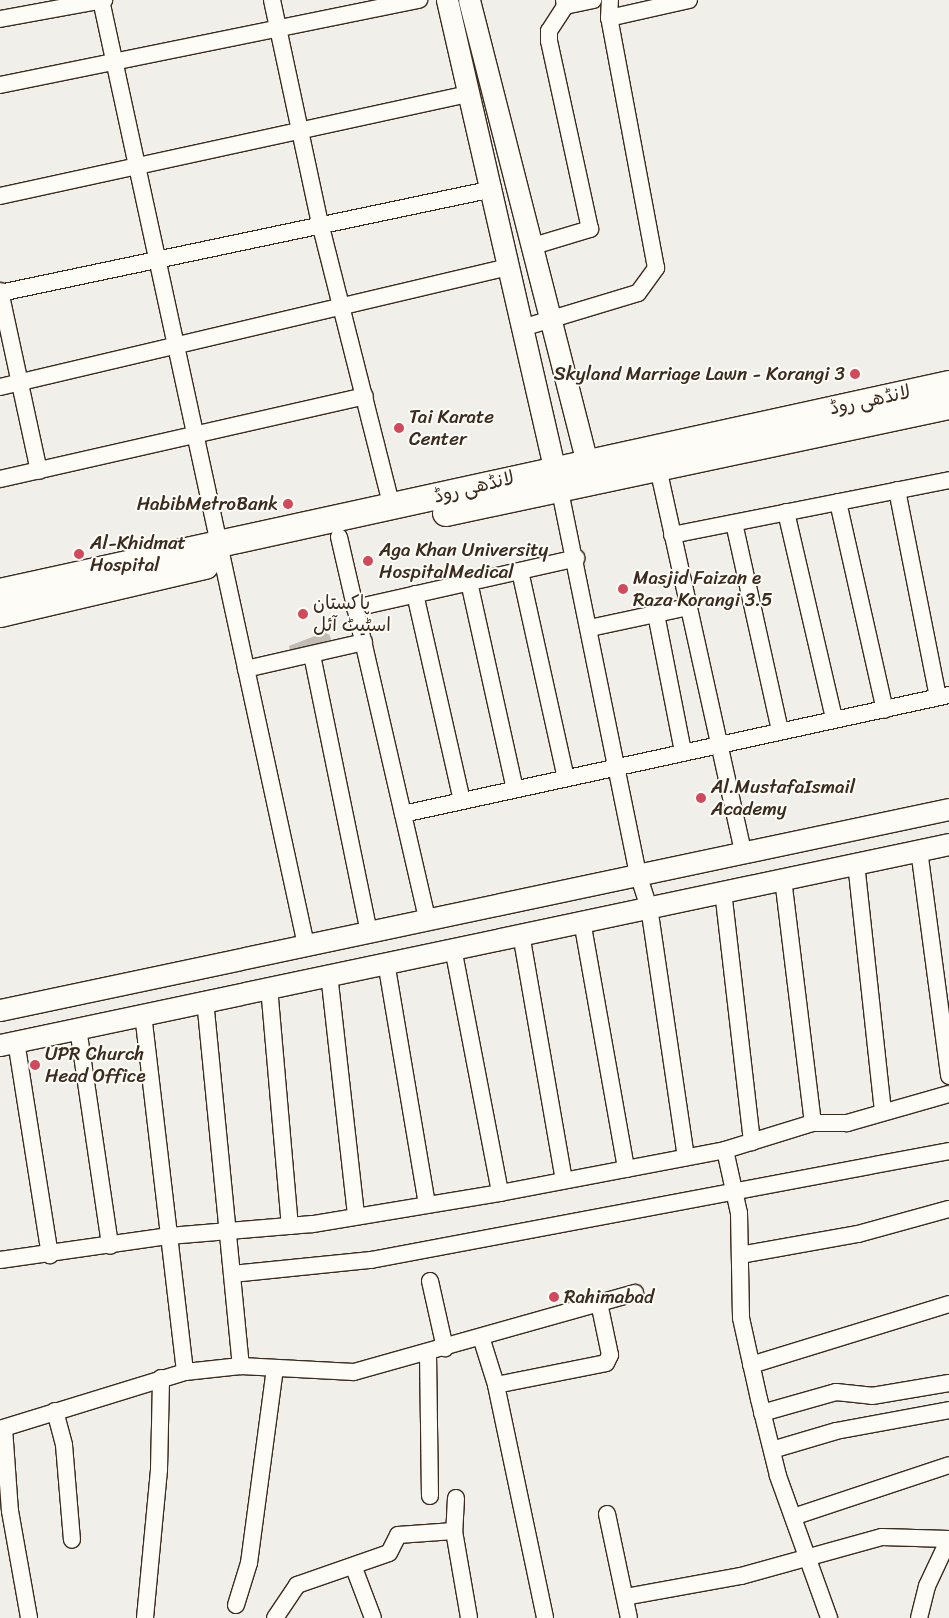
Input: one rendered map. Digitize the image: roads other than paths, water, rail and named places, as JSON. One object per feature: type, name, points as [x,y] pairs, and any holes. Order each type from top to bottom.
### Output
[{"type":"main road","name":"لانڈھی روڈ","points":[[0,614],[392,508],[589,471],[949,384]]},
{"type":"main road","name":"لانڈھی روڈ","points":[[589,471],[658,468],[949,406]]},
{"type":"main road","name":"لانڈھی روڈ","points":[[0,592],[221,554],[339,537],[556,477]]},
{"type":"street","points":[[0,19],[102,0],[306,945]]},
{"type":"street","points":[[272,0],[320,223],[344,306],[392,508]]},
{"type":"street","points":[[0,85],[419,0]]},
{"type":"street","points":[[447,0],[468,94],[493,189],[508,268],[576,558],[638,874],[649,907],[686,1158]]},
{"type":"street","points":[[469,0],[530,247],[589,471]]},
{"type":"street","points":[[530,247],[590,229],[549,41],[549,31],[565,3],[593,0]]},
{"type":"street","points":[[522,328],[638,293],[656,268],[609,18],[610,0]]},
{"type":"street","points":[[609,18],[689,0]]},
{"type":"street","points":[[0,196],[468,94]]},
{"type":"street","points":[[39,471],[0,292],[158,261],[320,223],[493,189]]},
{"type":"street","points":[[0,387],[508,268]]},
{"type":"street","points":[[0,479],[195,433],[365,396]]},
{"type":"street","points":[[658,468],[718,747],[752,885]]},
{"type":"street","points":[[672,535],[897,490],[948,484]]},
{"type":"street","points":[[403,814],[617,765],[718,747],[780,731],[886,710],[943,696],[897,490]]},
{"type":"street","points":[[838,502],[886,710]]},
{"type":"street","points":[[786,512],[834,719]]},
{"type":"street","points":[[734,522],[780,731]]},
{"type":"street","points":[[339,537],[427,919]]},
{"type":"street","points":[[355,608],[576,558]]},
{"type":"street","points":[[520,571],[566,778]]},
{"type":"street","points":[[469,582],[515,789]]},
{"type":"street","points":[[414,594],[462,801]]},
{"type":"street","points":[[590,628],[688,607]]},
{"type":"street","points":[[656,614],[683,752]]},
{"type":"street","points":[[246,669],[364,642]]},
{"type":"street","points":[[312,655],[378,930],[390,961],[427,1204]]},
{"type":"street","points":[[50,1255],[6,1009],[949,809]]},
{"type":"street","points":[[12,1042],[949,844]]},
{"type":"street","points":[[919,850],[949,1076]]},
{"type":"street","points":[[856,863],[882,1112]]},
{"type":"street","points":[[783,879],[813,1123]]},
{"type":"street","points":[[723,891],[752,1142]]},
{"type":"street","points":[[582,921],[626,1169]]},
{"type":"street","points":[[521,934],[564,1180]]},
{"type":"street","points":[[453,948],[500,1193]]},
{"type":"street","points":[[329,974],[356,1215]]},
{"type":"street","points":[[269,987],[290,1226]]},
{"type":"street","points":[[205,1000],[241,1366]]},
{"type":"street","points":[[143,1014],[185,1372]]},
{"type":"street","points":[[78,1028],[110,1246]]},
{"type":"street","points":[[0,1260],[50,1255],[169,1236],[290,1226],[500,1193],[725,1150],[813,1123],[847,1123],[949,1094]]},
{"type":"street","points":[[725,1150],[731,1188],[740,1213],[741,1318],[751,1365],[772,1450],[806,1556],[829,1618]]},
{"type":"street","points":[[232,1274],[371,1260],[731,1188],[949,1151]]},
{"type":"street","points":[[740,1255],[858,1234],[949,1209]]},
{"type":"street","points":[[430,1281],[445,1348]]},
{"type":"street","points":[[28,1618],[10,1511],[2,1428],[185,1372],[241,1366],[354,1372],[428,1353],[635,1293]]},
{"type":"street","points":[[496,1384],[606,1363],[610,1355],[599,1303]]},
{"type":"street","points":[[751,1365],[949,1304]]},
{"type":"street","points":[[481,1337],[496,1384],[545,1618]]},
{"type":"street","points":[[428,1353],[430,1496]]},
{"type":"street","points":[[236,1605],[249,1562],[275,1369]]},
{"type":"street","points":[[145,1618],[159,1469],[161,1378]]},
{"type":"street","points":[[762,1413],[836,1392],[872,1396],[949,1383]]},
{"type":"street","points":[[772,1450],[836,1431],[949,1410]]},
{"type":"street","points":[[55,1411],[64,1445],[72,1540]]},
{"type":"street","points":[[793,1517],[949,1465]]},
{"type":"street","points":[[456,1498],[454,1531],[469,1618]]},
{"type":"street","points":[[607,1514],[629,1618]]},
{"type":"street","points":[[275,1618],[297,1585],[354,1568],[389,1553],[398,1535],[454,1531]]},
{"type":"street","points":[[625,1597],[741,1576],[806,1556],[882,1537],[949,1539],[927,1586],[919,1618]]},
{"type":"street","points":[[354,1568],[373,1618]]},
{"type":"place","name":"Skyland Marriage Lawn - Korangi 3","points":[[855,374]]},
{"type":"place","name":"Tai Karate Center","points":[[399,428]]},
{"type":"place","name":"HabibMetroBank","points":[[288,504]]},
{"type":"place","name":"Al-Khidmat Hospital","points":[[79,554]]},
{"type":"place","name":"Aga Khan University HospitalMedical","points":[[368,561]]},
{"type":"place","name":"Masjid Faizan e Raza Korangi 3.5","points":[[623,589]]},
{"type":"place","name":"پاکستان اسٹیٹ آئل","points":[[303,614]]},
{"type":"place","name":"Al.MustafaIsmail Academy","points":[[701,798]]},
{"type":"place","name":"UPR Church Head Office","points":[[35,1065]]},
{"type":"place","name":"Rahimabad","points":[[554,1297]]}]
